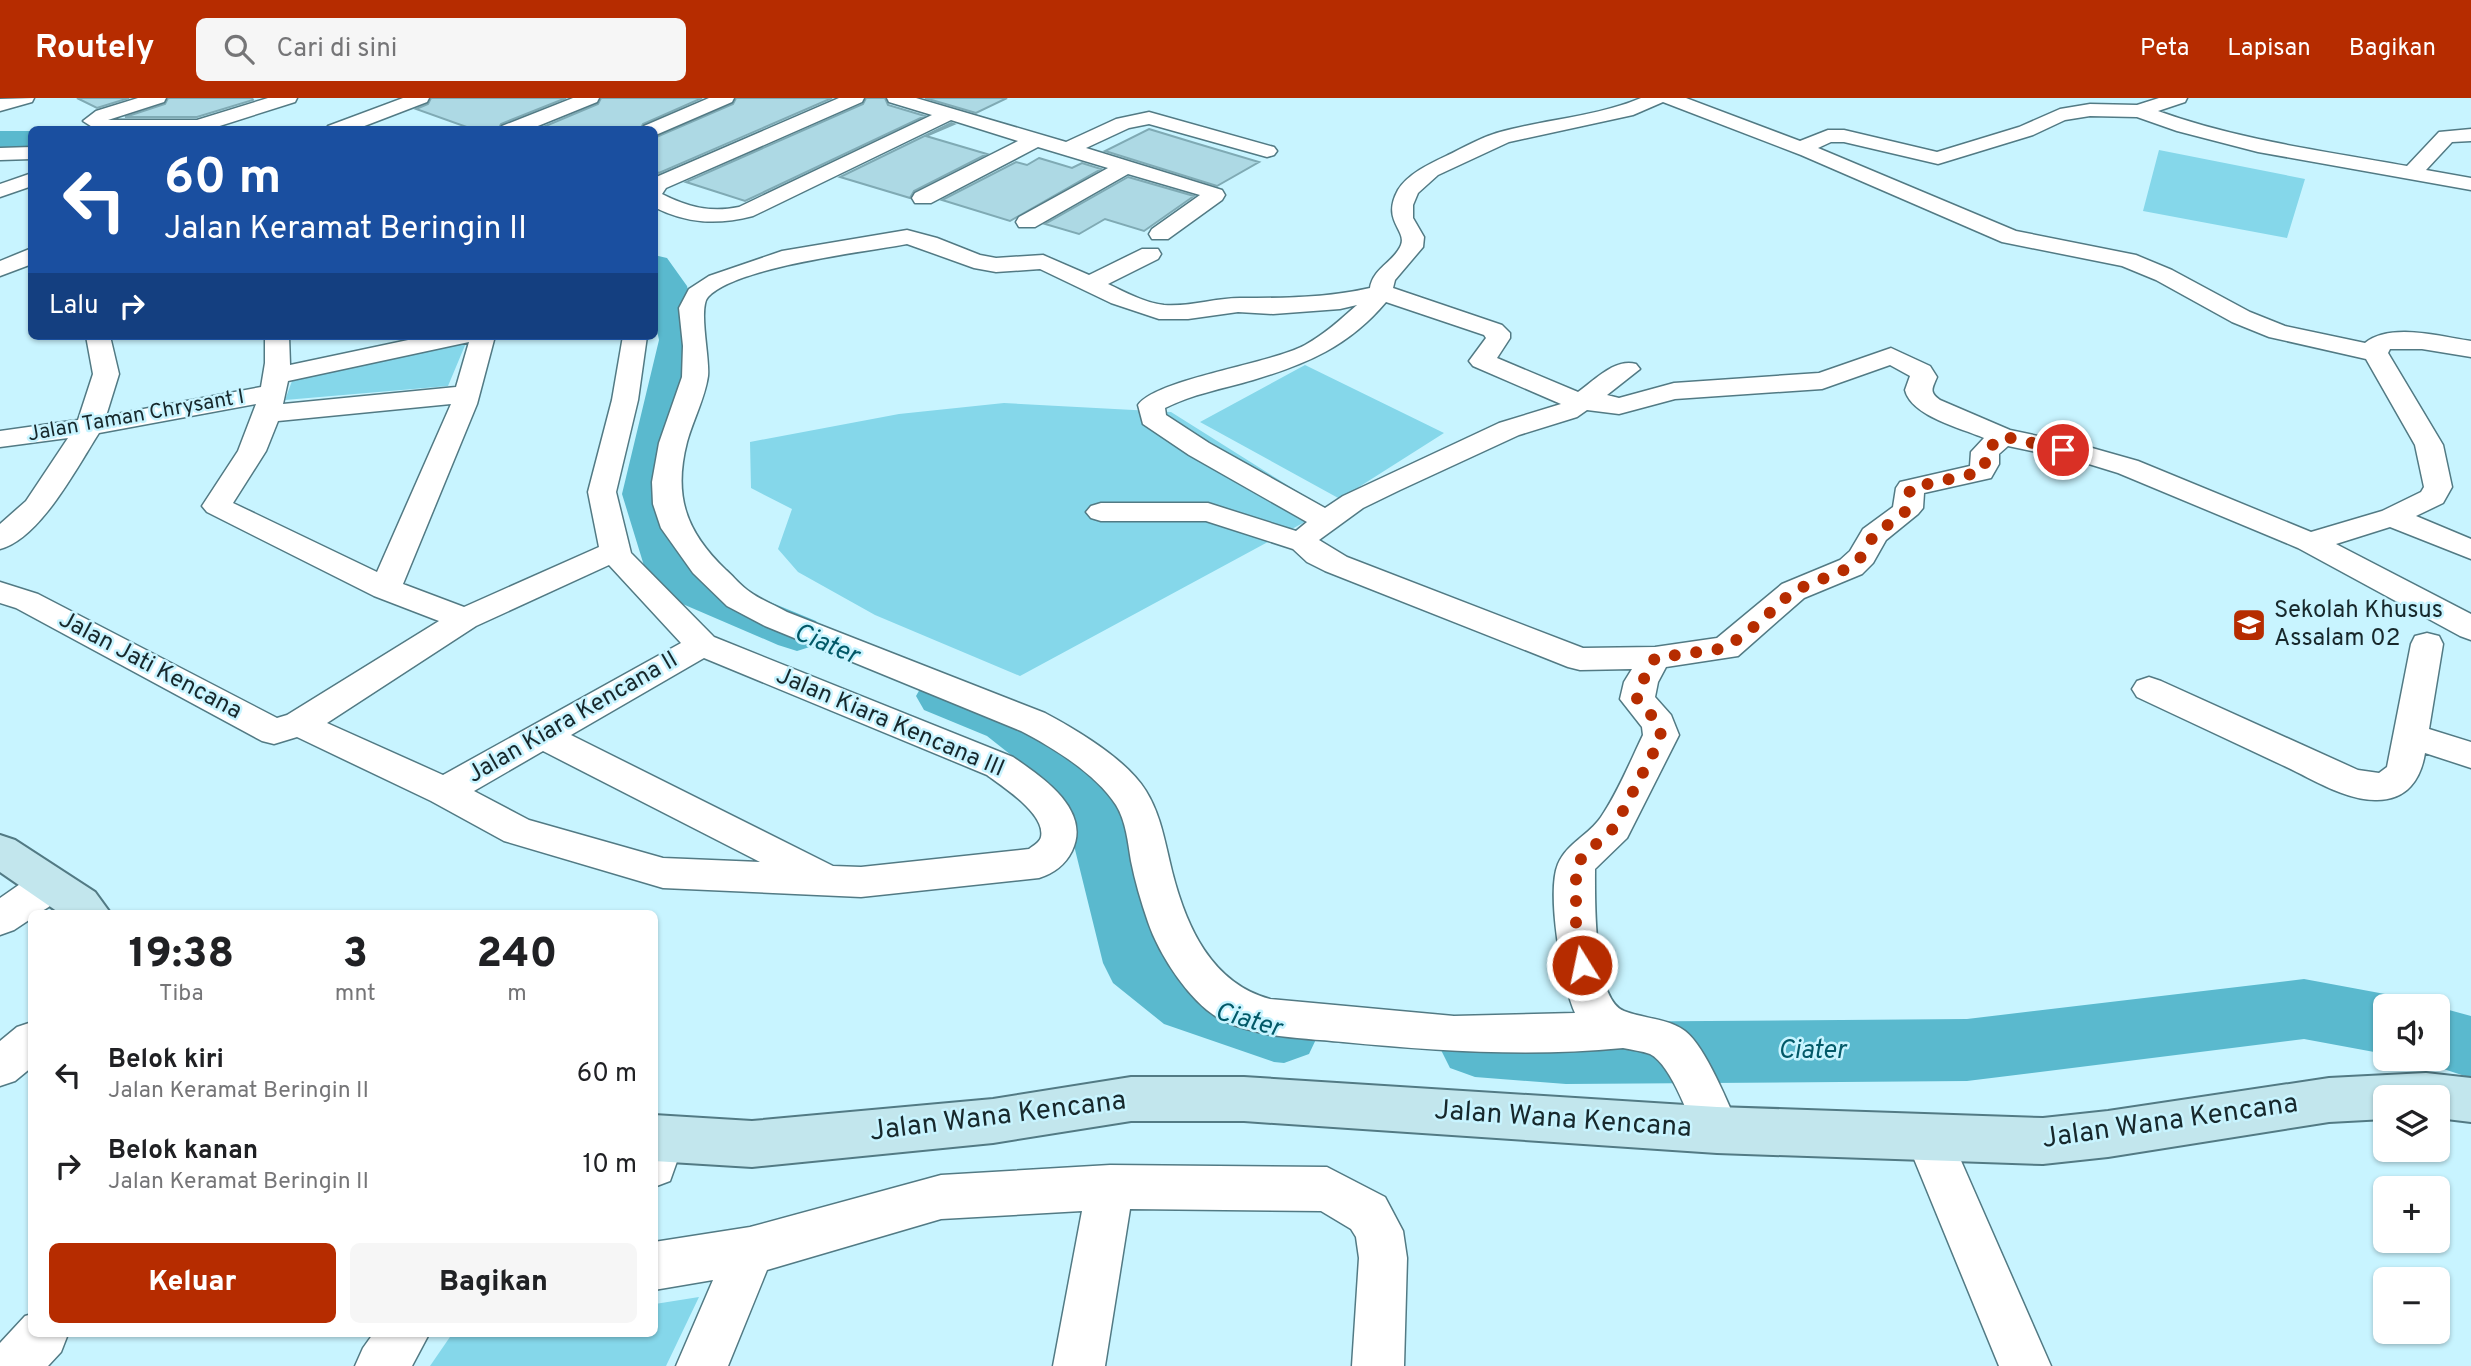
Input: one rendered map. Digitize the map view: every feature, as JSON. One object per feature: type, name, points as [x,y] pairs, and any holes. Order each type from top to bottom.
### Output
[{"type":"street","points":[[0,105],[25,98]]},
{"type":"street","points":[[156,98],[103,115],[93,121],[106,125],[198,126],[288,98]]},
{"type":"street","points":[[354,126],[420,98]]},
{"type":"street","points":[[355,126],[436,98]]},
{"type":"street","points":[[519,126],[590,98]]},
{"type":"street","points":[[658,127],[725,98]]},
{"type":"street","points":[[658,185],[855,98]]},
{"type":"street","points":[[896,98],[1214,195],[1155,244],[1091,283]]},
{"type":"street","points":[[1657,98],[1626,111],[1503,137],[1431,171],[1409,190],[1402,205],[1402,218],[1413,237],[1412,247],[1381,282],[1381,292],[1366,310],[1313,351],[1242,375],[1181,390],[1151,405],[1153,418],[1315,531],[1318,555],[1580,659],[1655,658],[1726,648],[1760,622],[1793,591],[1851,567],[1862,556],[1874,535],[1908,508],[1910,488],[1981,472],[1985,464],[1985,452],[2002,436]]},
{"type":"street","points":[[1669,98],[1801,148],[2010,237],[2128,260],[2164,275],[2241,317],[2266,327],[2318,342],[2375,353]]},
{"type":"street","points":[[2139,111],[2178,98]]},
{"type":"street","points":[[1801,148],[1828,136],[1844,135],[1937,158],[2026,131],[2060,115],[2090,110],[2139,111],[2184,127],[2258,146],[2471,184]]},
{"type":"street","points":[[658,200],[703,217],[732,217],[760,207],[951,113]]},
{"type":"street","points":[[1069,149],[1123,123],[1149,118],[1267,151]]},
{"type":"street","points":[[2413,172],[2446,136],[2471,135]]},
{"type":"street","points":[[923,198],[1037,139]]},
{"type":"street","points":[[0,154],[28,153]]},
{"type":"street","points":[[1027,222],[1125,167]]},
{"type":"street","points":[[0,191],[28,180]]},
{"type":"street","points":[[1622,1030],[1454,1034],[1270,1017],[1238,1009],[1223,999],[1197,972],[1168,924],[1142,822],[1131,797],[1107,772],[1069,741],[1033,722],[776,619],[737,599],[704,566],[676,527],[668,504],[666,482],[673,443],[695,377],[696,346],[691,307],[696,294],[717,281],[790,256],[836,251],[907,237],[974,261],[996,265],[1043,262],[1145,309],[1171,313],[1238,305],[1273,307],[1340,302],[1381,292],[1493,330],[1498,333],[1498,338],[1482,361],[1579,402],[1628,406],[1674,391],[1822,382],[1891,356],[1921,371],[1924,377],[1918,390],[1920,398],[1931,406],[2002,436],[2085,454],[2128,467],[2309,542],[2471,629]]},
{"type":"street","points":[[0,259],[28,247]]},
{"type":"street","points":[[0,269],[28,258]]},
{"type":"street","name":"Jalan Jati Kencana","points":[[99,340],[106,374],[89,426],[37,507],[0,541],[19,578],[13,597],[286,728],[444,791]]},
{"type":"street","points":[[278,340],[271,394],[254,447],[217,506],[385,589],[465,619]]},
{"type":"street","points":[[271,394],[449,340]]},
{"type":"street","points":[[385,589],[467,394],[482,340]]},
{"type":"street","points":[[286,728],[465,619],[615,551],[602,492],[625,400],[634,340]]},
{"type":"street","points":[[2309,542],[2392,517],[2433,496],[2438,487],[2430,445],[2375,353],[2376,346],[2384,342],[2399,341],[2471,349]]},
{"type":"street","points":[[1101,512],[1208,512],[1315,531],[1353,502],[1509,429],[1568,411],[1627,369]]},
{"type":"street","points":[[271,394],[467,394]]},
{"type":"street","name":"Jalan Taman Chrysant I","points":[[0,439],[271,394]]},
{"type":"street","points":[[2392,517],[2471,550]]},
{"type":"street","name":"Jalan Kiara Kencana III","points":[[444,791],[517,831],[663,873],[861,882],[1039,863],[1053,854],[1061,843],[1061,828],[1053,813],[1031,788],[1000,766],[702,645],[615,551]]},
{"type":"street","points":[[2149,689],[2366,786],[2382,787],[2397,782],[2404,771],[2427,644]]},
{"type":"street","name":"Jalan Kiara Kencana II","points":[[444,791],[702,645]]},
{"type":"street","points":[[1655,658],[1638,690],[1637,699],[1660,724],[1660,740],[1614,828],[1583,856],[1576,867],[1576,943],[1593,1009],[1603,1021],[1622,1030],[1662,1040],[1676,1050],[1712,1119]]},
{"type":"street","points":[[542,735],[832,881]]},
{"type":"street","points":[[2409,735],[2471,755]]},
{"type":"street","points":[[0,851],[84,910]]},
{"type":"street","points":[[0,919],[50,884]]},
{"type":"street","points":[[0,1067],[28,1044]]},
{"type":"street","name":"Jalan Wana Kencana","points":[[658,1148],[752,1144],[993,1121],[1131,1099],[1244,1099],[1712,1119],[1928,1136],[2043,1141],[2329,1101],[2426,1095],[2471,1100]]},
{"type":"street","points":[[1928,1136],[2025,1366]]},
{"type":"street","points":[[1079,1366],[1110,1187]]},
{"type":"street","points":[[658,1265],[750,1251],[941,1198],[1110,1187],[1327,1189],[1368,1213],[1378,1231],[1383,1258],[1378,1366]]},
{"type":"street","points":[[702,1366],[750,1251]]},
{"type":"street","points":[[13,1366],[40,1337]]},
{"type":"street","points":[[381,1366],[402,1337]]},
{"type":"shaded area","points":[[2159,150],[2305,179],[2287,238],[2143,211]]},
{"type":"shaded area","points":[[466,343],[448,386],[285,400],[292,381]]},
{"type":"shaded area","points":[[1305,365],[1444,433],[1340,499],[1200,422]]},
{"type":"shaded area","points":[[1004,403],[1171,412],[1327,510],[1020,676],[875,615],[798,572],[778,549],[792,509],[751,488],[750,442],[899,414]]},
{"type":"shaded area","points":[[699,1297],[666,1366],[430,1366],[450,1337],[658,1337],[658,1304]]},
{"type":"building","points":[[77,98],[129,98],[97,108]]},
{"type":"building","points":[[168,98],[253,100],[197,117],[125,117],[165,104]]},
{"type":"building","points":[[431,98],[566,98],[500,126],[464,126],[416,109],[428,104]]},
{"type":"building","points":[[601,98],[702,98],[642,126],[546,126],[598,104]]},
{"type":"building","points":[[736,98],[832,98],[658,173],[658,136],[733,104]]},
{"type":"building","points":[[866,98],[885,98],[888,105],[925,116],[745,201],[686,182],[863,104]]},
{"type":"building","points":[[925,98],[1007,98],[976,113]]},
{"type":"building","points":[[951,123],[954,124],[926,136],[987,154],[914,191],[910,198],[840,177]]},
{"type":"building","points":[[1149,129],[1259,162],[1217,186],[1105,151]]},
{"type":"building","points":[[1039,158],[1072,168],[1082,163],[1101,169],[1010,221],[942,200],[1016,162],[1027,165]]},
{"type":"building","points":[[1128,177],[1194,196],[1144,231],[1105,219],[1079,234],[1045,224]]},
{"type":"waterway","name":"Ciater","points":[[0,141],[28,141]]},
{"type":"waterway","name":"Ciater","points":[[658,272],[668,286],[680,340],[646,494],[675,582],[797,633]]},
{"type":"waterway","name":"Ciater","points":[[944,696],[1007,722],[1065,766],[1095,809],[1137,963],[1188,1003],[1284,1033]]},
{"type":"waterway","name":"Ciater","points":[[1475,1046],[1566,1053],[1967,1050],[2304,1009],[2373,1022]]},
{"type":"waterway","name":"Ciater","points":[[2450,1041],[2471,1047]]},
{"type":"place","name":"Sekolah Khusus Assalam 02","points":[[2249,625]]},
{"type":"route","points":[[1582,965],[1576,943],[1576,867],[1583,856],[1614,828],[1660,740],[1660,724],[1637,699],[1641,682],[1655,658],[1726,648],[1760,622],[1793,591],[1851,567],[1862,556],[1874,535],[1908,508],[1910,488],[1981,472],[1985,464],[1985,452],[2002,436],[2063,450]]}]
